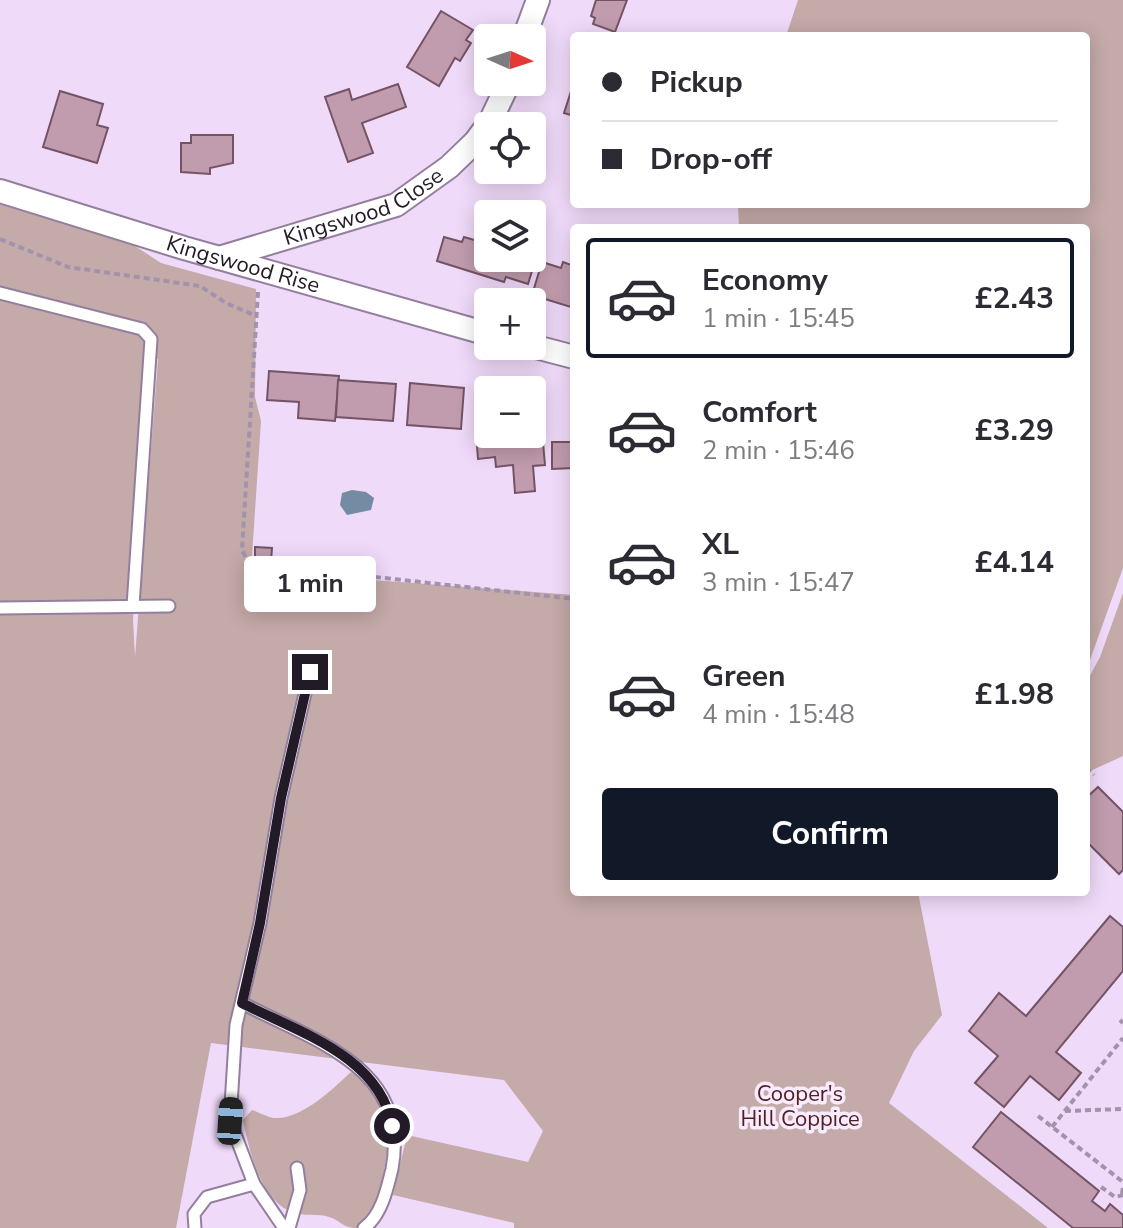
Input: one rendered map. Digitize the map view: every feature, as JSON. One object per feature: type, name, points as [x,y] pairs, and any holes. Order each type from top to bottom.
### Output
[{"type":"street","points":[[529,24],[538,0]]},
{"type":"street","name":"Kingswood Close","points":[[219,258],[396,205],[449,167],[475,142],[490,122],[502,96]]},
{"type":"street","name":"Kingswood Rise","points":[[0,191],[219,258],[474,330]]},
{"type":"street","points":[[546,350],[570,356]]},
{"type":"lane","points":[[0,293],[142,329],[151,339],[133,606]]},
{"type":"lane","points":[[0,608],[169,606]]},
{"type":"lane","points":[[287,1228],[254,1184],[230,1121],[236,1025],[260,923],[281,798],[310,672]]},
{"type":"lane","points":[[242,1003],[349,1059],[372,1077],[389,1107],[395,1144],[391,1172],[376,1219],[364,1228]]},
{"type":"lane","points":[[287,1228],[300,1190],[297,1168]]},
{"type":"lane","points":[[195,1228],[194,1214],[207,1197],[254,1184]]},
{"type":"path","points":[[0,239],[68,267],[200,286],[226,303],[254,315],[242,550],[249,563],[570,599]]},
{"type":"path","points":[[1090,772],[1094,775]]},
{"type":"path","points":[[1052,1127],[1123,1038]]},
{"type":"path","points":[[1065,1111],[1123,1109]]},
{"type":"path","points":[[1038,1116],[1123,1184],[1122,1195],[1115,1197],[1101,1187]]},
{"type":"green space","points":[[798,0],[1123,0],[1123,568],[1090,660],[1090,224],[739,224],[738,208],[1090,208],[1090,32],[787,32]]},
{"type":"green space","name":"Cooper's Hill Coppice","points":[[0,187],[69,203],[161,263],[256,289],[255,397],[261,421],[251,571],[570,595],[570,896],[919,896],[942,1015],[914,1051],[889,1103],[1048,1228],[514,1228],[514,1223],[393,1195],[407,1135],[528,1162],[543,1131],[504,1080],[211,1043],[176,1228],[0,1228]],"holes":[[[158,359],[135,657],[133,619]]]},
{"type":"green space","points":[[1123,593],[1123,756],[1090,771],[1090,676]]},
{"type":"green space","points":[[351,1072],[375,1091],[389,1143],[379,1199],[357,1228],[329,1217],[292,1212],[281,1206],[264,1186],[258,1173],[243,1120],[252,1110],[276,1118],[296,1113],[317,1101]]},
{"type":"water","points":[[352,490],[366,492],[374,498],[371,510],[347,515],[340,505],[342,493]]},
{"type":"building","points":[[596,0],[627,0],[615,32],[593,24],[595,18],[591,16]]},
{"type":"building","points":[[441,11],[473,30],[466,40],[471,43],[460,61],[455,58],[439,86],[407,67]]},
{"type":"building","points":[[398,84],[406,107],[362,123],[373,153],[348,162],[325,97],[349,89],[352,100]]},
{"type":"building","points":[[60,91],[103,104],[97,125],[108,128],[97,163],[43,147]]},
{"type":"building","points":[[570,94],[570,115],[564,113]]},
{"type":"building","points":[[191,135],[233,135],[233,163],[210,168],[210,174],[181,172],[181,143],[191,143]]},
{"type":"building","points":[[444,237],[462,242],[464,237],[474,240],[474,272],[532,272],[528,284],[506,277],[504,282],[437,261]]},
{"type":"building","points":[[563,262],[570,265],[570,307],[546,299],[546,288],[534,288],[539,272],[546,272],[546,263],[561,268]]},
{"type":"building","points":[[269,371],[339,376],[335,421],[298,418],[299,402],[267,400]]},
{"type":"building","points":[[338,380],[396,384],[393,421],[336,417]]},
{"type":"building","points":[[410,383],[464,388],[461,429],[407,425]]},
{"type":"building","points":[[552,442],[570,442],[570,468],[552,469]]},
{"type":"building","points":[[477,448],[544,448],[545,465],[533,466],[535,491],[515,493],[513,465],[496,467],[495,457],[478,459]]},
{"type":"building","points":[[255,547],[272,548],[271,561],[255,560]]},
{"type":"building","points":[[1098,787],[1123,812],[1123,870],[1119,874],[1090,845],[1090,794]]},
{"type":"building","points":[[1110,916],[1123,927],[1123,971],[1056,1052],[1081,1073],[1059,1100],[1030,1076],[1004,1107],[975,1083],[998,1056],[969,1031],[999,993],[1026,1016]]},
{"type":"building","points":[[1001,1112],[1099,1191],[1092,1201],[1105,1211],[1110,1204],[1123,1215],[1123,1228],[1073,1228],[973,1147]]},
{"type":"route","points":[[310,672],[281,798],[260,923],[242,1003],[349,1059],[372,1077],[389,1107],[392,1126]]}]
